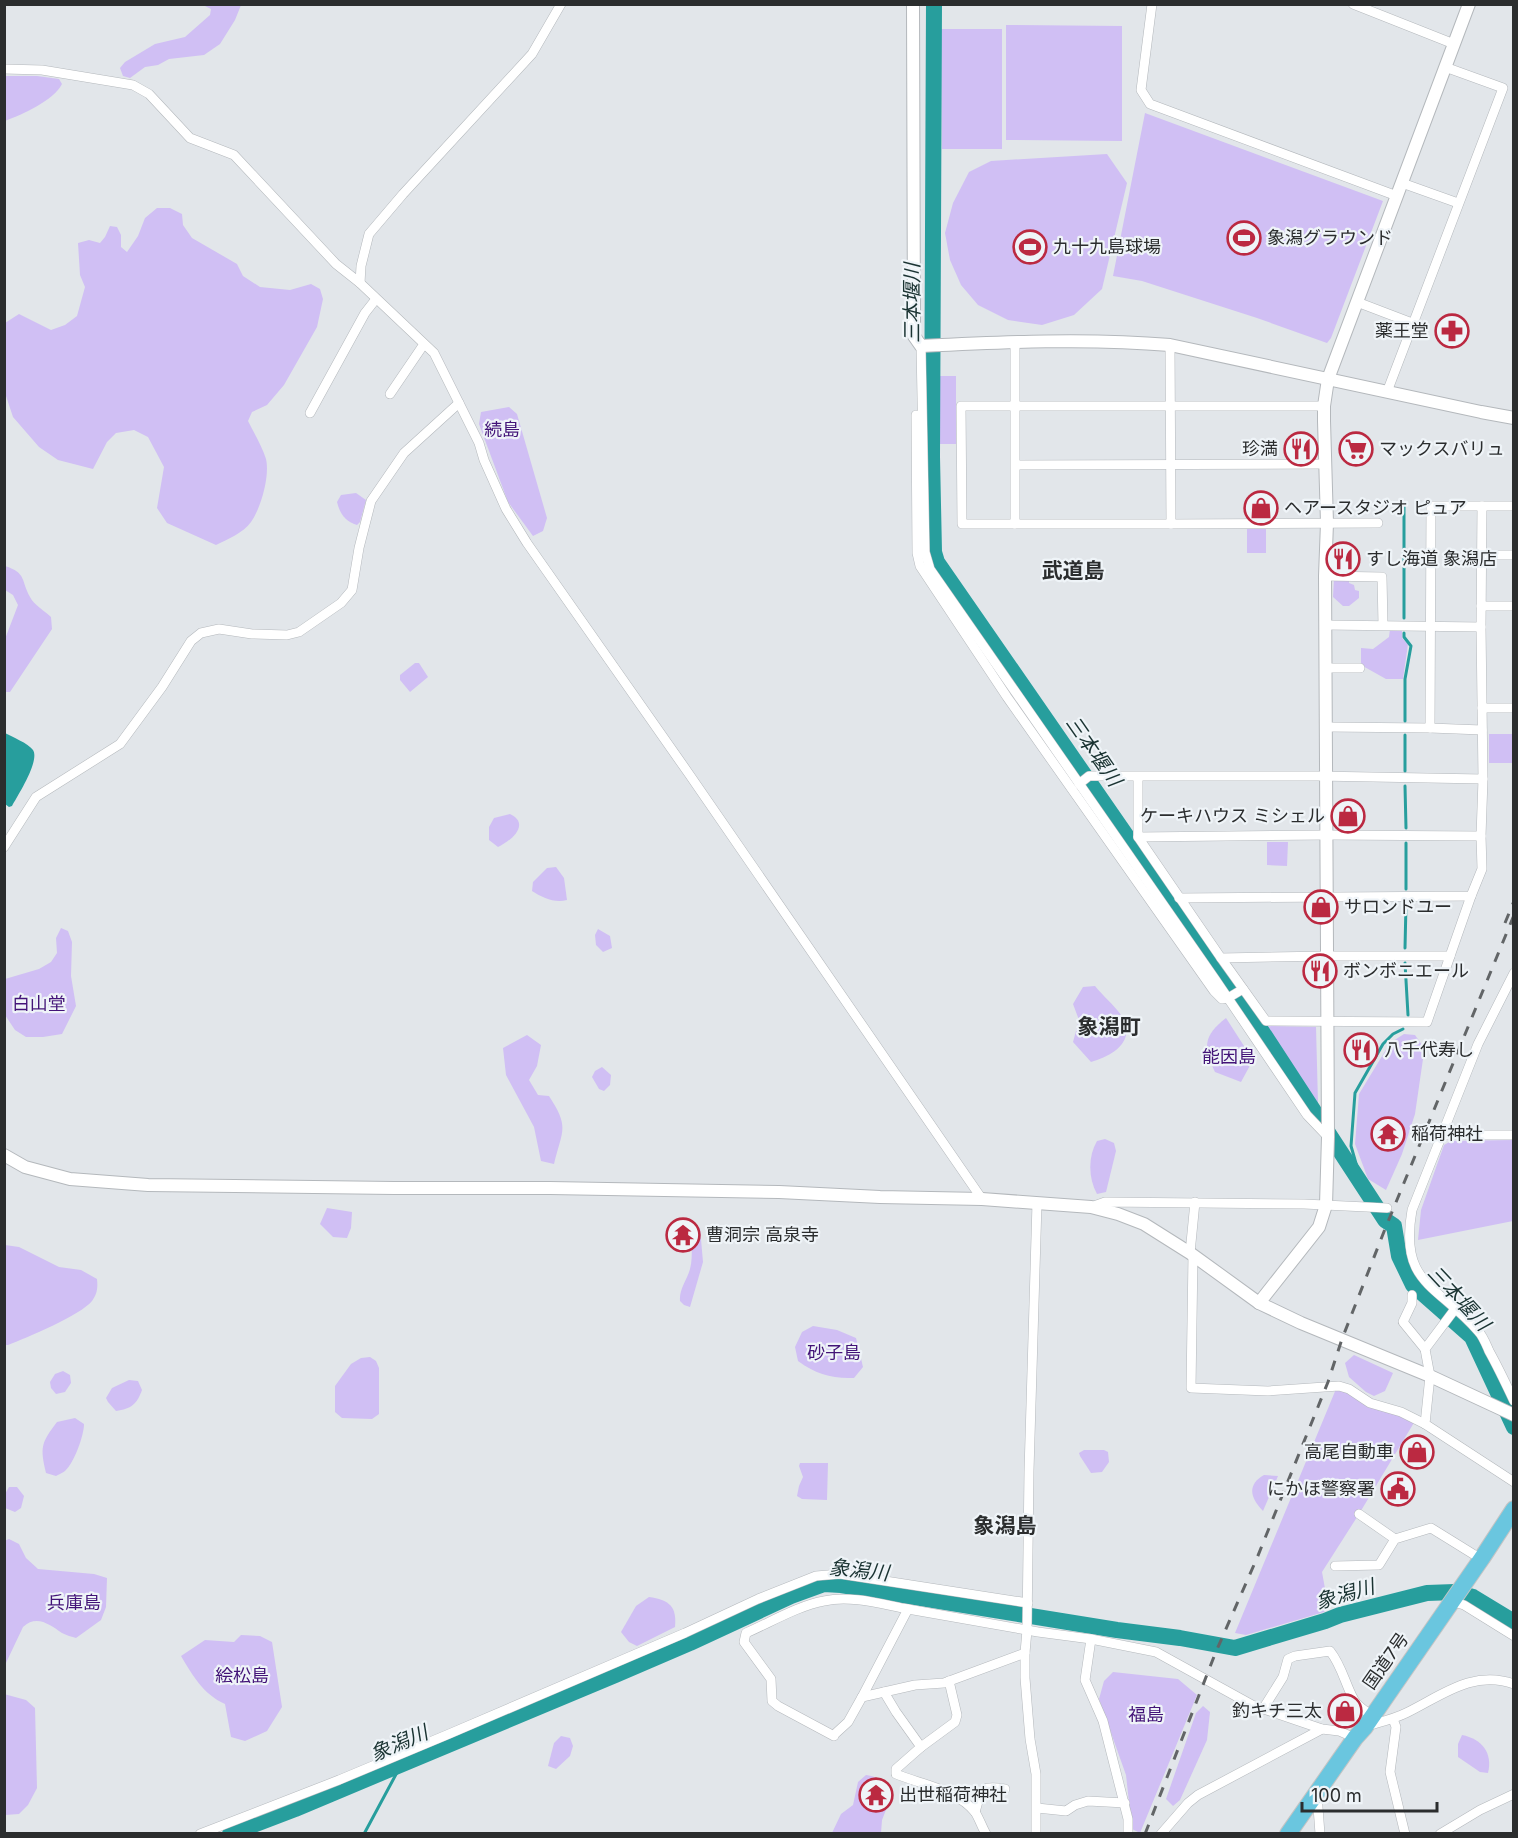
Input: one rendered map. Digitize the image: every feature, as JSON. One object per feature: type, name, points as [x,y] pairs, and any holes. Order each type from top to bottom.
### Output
[{"type":"highway","name":"国道7号","points":[[1288,1833],[1467,1580],[1514,1509]]},
{"type":"street","points":[[360,283],[369,234],[532,54],[561,4]]},
{"type":"street","points":[[913,4],[914,336],[920,346],[925,552],[930,569],[1307,1115],[1328,1137]]},
{"type":"street","points":[[1152,4],[1141,90],[1150,104],[1397,196]]},
{"type":"street","points":[[1353,4],[1454,44]]},
{"type":"street","points":[[1259,1303],[1319,1227],[1326,1205],[1328,1137],[1327,727],[1324,406],[1328,379],[1469,4]]},
{"type":"street","points":[[1445,67],[1514,92]]},
{"type":"street","points":[[4,69],[42,70],[133,85],[149,94],[190,138],[234,155],[336,264],[360,283],[434,353],[479,443],[484,460],[506,508],[527,543],[696,783],[982,1199]]},
{"type":"street","points":[[1387,392],[1503,88]]},
{"type":"street","points":[[1402,183],[1458,203]]},
{"type":"street","points":[[310,413],[365,313],[376,299]]},
{"type":"street","points":[[1357,302],[1412,323]]},
{"type":"street","points":[[920,346],[1015,343],[1170,345],[1514,418]]},
{"type":"street","points":[[1015,343],[1015,524]]},
{"type":"street","points":[[390,394],[424,344]]},
{"type":"street","points":[[1170,345],[1171,524]]},
{"type":"street","points":[[920,346],[917,553],[920,566],[1007,697],[1214,991],[1222,999],[1243,989]]},
{"type":"street","points":[[4,847],[36,797],[120,744],[162,687],[191,641],[201,633],[219,629],[252,634],[287,635],[299,632],[341,603],[352,590],[359,548],[371,501],[404,453],[459,403]]},
{"type":"street","points":[[1324,406],[962,406],[962,524],[1378,523]]},
{"type":"street","points":[[1016,465],[1326,464]]},
{"type":"street","points":[[1430,728],[1431,506],[1514,506]]},
{"type":"street","points":[[1137,777],[1138,837],[1266,1021],[1427,1022],[1482,869],[1482,506]]},
{"type":"street","points":[[1482,555],[1514,555]]},
{"type":"street","points":[[1325,576],[1382,577],[1383,625]]},
{"type":"street","points":[[1481,606],[1514,606]]},
{"type":"street","points":[[1326,625],[1481,627]]},
{"type":"street","points":[[1326,668],[1360,668]]},
{"type":"street","points":[[1482,708],[1514,708]]},
{"type":"street","points":[[1327,727],[1482,730]]},
{"type":"street","points":[[1079,784],[1089,776],[1483,779]]},
{"type":"street","points":[[1138,837],[1481,836]]},
{"type":"street","points":[[1179,898],[1472,896]]},
{"type":"street","points":[[1221,958],[1450,956]]},
{"type":"street","points":[[1514,973],[1478,1044],[1412,1210],[1409,1230],[1409,1247],[1413,1262],[1427,1284],[1479,1332],[1514,1401]]},
{"type":"street","points":[[1443,1135],[1514,1135]]},
{"type":"street","points":[[4,1155],[25,1167],[70,1179],[148,1185],[550,1188],[982,1199],[1091,1207],[1144,1224],[1191,1254],[1259,1303],[1508,1412]]},
{"type":"street","points":[[1091,1207],[1105,1202],[1387,1208]]},
{"type":"street","points":[[1036,1833],[1036,1774],[1030,1739],[1025,1653],[1037,1203]]},
{"type":"street","points":[[1195,1203],[1191,1254],[1191,1388],[1268,1391],[1339,1386],[1349,1389],[1370,1403],[1401,1412],[1425,1424],[1514,1482]]},
{"type":"street","points":[[1412,1295],[1412,1303],[1403,1322],[1425,1349],[1430,1376],[1425,1424]]},
{"type":"street","points":[[1425,1349],[1455,1310]]},
{"type":"street","points":[[1359,1514],[1395,1539]]},
{"type":"street","points":[[1335,1566],[1379,1565],[1395,1539],[1431,1527],[1482,1558]]},
{"type":"street","points":[[200,1833],[397,1756],[816,1576],[840,1574],[1028,1603]]},
{"type":"street","points":[[908,1609],[848,1722],[835,1735],[772,1701],[771,1679],[744,1642],[746,1633],[823,1601],[839,1599],[867,1601],[1156,1652],[1252,1705],[1322,1728],[1339,1731],[1393,1719],[1465,1682],[1485,1678],[1514,1684]]},
{"type":"street","points":[[1452,1600],[1514,1636]]},
{"type":"street","points":[[1091,1639],[1085,1680],[1102,1720],[1125,1803],[1128,1833]]},
{"type":"street","points":[[1263,1708],[1283,1677],[1288,1659],[1330,1651],[1342,1670],[1358,1705],[1364,1727]]},
{"type":"street","points":[[862,1697],[915,1685],[949,1681],[1025,1653]]},
{"type":"street","points":[[949,1681],[957,1715],[955,1722],[896,1768],[896,1774],[924,1783],[960,1800],[975,1812],[986,1833]]},
{"type":"street","points":[[884,1692],[921,1747]]},
{"type":"street","points":[[1393,1719],[1396,1727],[1390,1772],[1404,1833]]},
{"type":"street","points":[[1161,1833],[1198,1795],[1322,1728]]},
{"type":"street","points":[[975,1812],[981,1793],[986,1788],[989,1786],[1005,1789]]},
{"type":"street","points":[[1317,1791],[1320,1833]]},
{"type":"street","points":[[1441,1833],[1480,1810],[1514,1794]]},
{"type":"street","points":[[1037,1808],[1066,1811],[1088,1801],[1125,1803]]},
{"type":"green space","points":[[203,5],[241,5],[235,20],[220,44],[204,55],[169,59],[158,65],[145,67],[130,78],[123,76],[120,68],[125,62],[155,44],[185,37],[210,15],[211,9]]},
{"type":"green space","points":[[1006,25],[1122,26],[1122,141],[1006,140]]},
{"type":"green space","points":[[941,29],[1002,29],[1002,149],[942,149]]},
{"type":"green space","points":[[5,76],[59,79],[62,84],[45,101],[5,121]]},
{"type":"green space","name":"象潟グラウンド","points":[[1145,113],[1383,201],[1331,338],[1327,343],[1142,281],[1113,276]]},
{"type":"green space","name":"九十九島球場","points":[[1107,154],[1127,183],[1102,289],[1074,315],[1042,325],[1008,320],[978,305],[961,285],[950,260],[945,233],[953,203],[969,172],[991,161]]},
{"type":"green space","points":[[157,208],[170,208],[182,214],[183,225],[192,238],[237,264],[243,276],[260,287],[290,290],[311,284],[320,289],[323,299],[317,327],[284,385],[267,405],[252,412],[248,421],[262,449],[267,466],[266,483],[258,509],[244,529],[216,545],[167,523],[157,508],[164,467],[148,437],[134,430],[116,433],[107,442],[93,469],[58,460],[39,447],[13,417],[5,393],[5,323],[19,314],[51,330],[65,325],[77,316],[85,287],[80,275],[78,243],[89,240],[100,243],[110,226],[117,227],[121,235],[121,247],[127,252],[138,236],[145,218]]},
{"type":"green space","points":[[939,376],[956,376],[956,444],[939,444]]},
{"type":"green space","name":"続島","points":[[509,407],[517,414],[547,518],[543,531],[533,536],[508,502],[479,424],[481,412]]},
{"type":"green space","points":[[356,493],[366,500],[360,522],[357,525],[344,516],[337,502],[341,495]]},
{"type":"green space","points":[[1247,529],[1266,529],[1266,553],[1247,553]]},
{"type":"green space","points":[[5,566],[20,575],[32,600],[51,617],[52,629],[10,692],[5,692],[5,639],[18,605],[13,595],[5,590]]},
{"type":"green space","points":[[1334,579],[1349,579],[1349,583],[1359,591],[1359,598],[1349,606],[1343,606],[1333,597]]},
{"type":"green space","points":[[1390,629],[1402,629],[1402,638],[1408,644],[1403,679],[1386,679],[1361,665],[1361,648],[1373,649],[1389,637]]},
{"type":"green space","points":[[415,663],[419,663],[428,677],[410,692],[400,680],[400,675]]},
{"type":"green space","points":[[1489,734],[1513,734],[1513,763],[1489,763]]},
{"type":"green space","points":[[510,814],[516,818],[519,827],[513,837],[498,847],[489,840],[489,827],[494,818]]},
{"type":"green space","points":[[1267,842],[1288,842],[1287,866],[1267,865]]},
{"type":"green space","points":[[556,867],[564,878],[567,900],[549,899],[532,891],[533,882],[547,868]]},
{"type":"green space","name":"白山堂","points":[[61,928],[68,931],[72,942],[71,976],[76,1006],[62,1034],[26,1037],[15,1030],[5,1015],[5,979],[39,969],[51,962],[57,953],[56,938]]},
{"type":"green space","points":[[598,929],[610,936],[612,948],[603,952],[596,945],[595,935]]},
{"type":"green space","points":[[1095,986],[1121,1015],[1126,1032],[1125,1040],[1120,1046],[1107,1056],[1091,1062],[1073,1042],[1079,1020],[1073,1004],[1083,987]]},
{"type":"green space","name":"能因島","points":[[1226,1018],[1253,1060],[1241,1082],[1215,1072],[1208,1056],[1209,1036]]},
{"type":"green space","points":[[1265,1026],[1316,1027],[1318,1103]]},
{"type":"green space","points":[[1404,1034],[1415,1035],[1422,1045],[1423,1059],[1415,1114],[1402,1154],[1386,1190],[1368,1179],[1355,1144],[1359,1094],[1390,1043]]},
{"type":"green space","points":[[527,1035],[541,1045],[537,1066],[529,1080],[538,1095],[549,1096],[562,1123],[554,1164],[541,1161],[534,1127],[506,1075],[503,1048]]},
{"type":"green space","points":[[602,1067],[611,1075],[610,1085],[604,1091],[599,1089],[592,1077],[595,1071]]},
{"type":"green space","points":[[1105,1139],[1114,1143],[1116,1151],[1106,1192],[1097,1194],[1091,1174],[1092,1153],[1097,1141]]},
{"type":"green space","points":[[1513,1140],[1513,1221],[1418,1240],[1421,1210],[1444,1145],[1451,1141]]},
{"type":"green space","points":[[327,1208],[352,1212],[351,1228],[347,1238],[333,1237],[320,1224]]},
{"type":"green space","points":[[696,1226],[700,1228],[703,1262],[690,1307],[680,1301],[680,1297],[690,1269]]},
{"type":"green space","points":[[5,1245],[19,1247],[59,1267],[81,1270],[97,1279],[97,1291],[94,1298],[77,1313],[5,1345]]},
{"type":"green space","name":"砂子島","points":[[813,1326],[837,1330],[856,1338],[863,1367],[854,1378],[825,1375],[798,1361],[795,1347],[802,1332]]},
{"type":"green space","points":[[1354,1355],[1393,1373],[1385,1391],[1374,1396],[1349,1377],[1345,1363]]},
{"type":"green space","points":[[370,1357],[376,1361],[379,1368],[379,1414],[372,1419],[342,1418],[335,1412],[335,1386],[351,1364],[361,1358]]},
{"type":"green space","points":[[63,1371],[70,1375],[71,1383],[65,1392],[56,1394],[50,1382],[55,1374]]},
{"type":"green space","points":[[129,1380],[138,1381],[142,1390],[140,1395],[133,1405],[116,1411],[106,1398],[112,1388]]},
{"type":"green space","points":[[1336,1389],[1349,1392],[1415,1421],[1322,1572],[1328,1605],[1324,1612],[1246,1635],[1235,1633]]},
{"type":"green space","points":[[75,1418],[84,1424],[84,1429],[72,1462],[65,1471],[56,1476],[46,1473],[43,1446],[48,1435],[57,1422]]},
{"type":"green space","points":[[1084,1450],[1108,1452],[1109,1462],[1102,1472],[1091,1473],[1079,1453]]},
{"type":"green space","points":[[800,1463],[828,1463],[827,1500],[802,1499],[797,1496],[803,1477]]},
{"type":"green space","points":[[1264,1475],[1278,1476],[1263,1511],[1252,1492],[1255,1483]]},
{"type":"green space","points":[[9,1487],[17,1487],[24,1496],[21,1508],[15,1512],[5,1508],[5,1494]]},
{"type":"green space","name":"兵庫島","points":[[9,1539],[19,1544],[26,1558],[38,1569],[94,1574],[107,1578],[106,1607],[101,1620],[76,1638],[43,1622],[28,1623],[23,1627],[5,1665],[4,1541]]},
{"type":"green space","points":[[649,1597],[662,1600],[670,1605],[675,1614],[675,1627],[637,1646],[629,1642],[621,1632],[636,1606]]},
{"type":"green space","name":"絵松島","points":[[241,1635],[260,1636],[272,1642],[282,1707],[267,1731],[245,1741],[231,1737],[225,1704],[205,1690],[181,1656],[205,1640],[234,1642]]},
{"type":"green space","name":"福島","points":[[1113,1672],[1178,1679],[1197,1695],[1140,1833],[1132,1829],[1126,1775],[1099,1699],[1104,1681]]},
{"type":"green space","points":[[4,1694],[26,1700],[35,1708],[37,1788],[28,1805],[19,1814],[5,1815]]},
{"type":"green space","name":"福島","points":[[1203,1706],[1210,1712],[1207,1740],[1180,1800],[1173,1806],[1166,1799],[1196,1713]]},
{"type":"green space","points":[[1462,1735],[1475,1740],[1484,1748],[1489,1759],[1488,1773],[1480,1772],[1458,1757],[1458,1744]]},
{"type":"green space","points":[[561,1736],[570,1738],[573,1746],[570,1756],[556,1769],[548,1766],[554,1743]]},
{"type":"green space","points":[[866,1775],[882,1781],[891,1797],[882,1820],[881,1833],[832,1833],[841,1814],[853,1805],[858,1782]]},
{"type":"water","points":[[5,733],[28,745],[34,755],[34,762],[27,778],[12,806],[9,807],[5,804]]},
{"type":"waterway","name":"三本堰川","points":[[934,4],[932,457],[934,552],[937,562],[1263,1033],[1385,1220],[1394,1226],[1399,1256],[1413,1285],[1472,1337],[1514,1427]]},
{"type":"waterway","points":[[1404,503],[1404,618]]},
{"type":"waterway","points":[[1404,633],[1404,637],[1411,646],[1405,679],[1405,721]]},
{"type":"waterway","points":[[1405,735],[1405,771]]},
{"type":"waterway","points":[[1405,786],[1406,828]]},
{"type":"waterway","points":[[1406,843],[1406,889]]},
{"type":"waterway","points":[[1405,948],[1406,904]]},
{"type":"waterway","points":[[1405,963],[1408,1015]]},
{"type":"waterway","points":[[1361,1181],[1351,1146],[1355,1093],[1383,1044],[1393,1034],[1403,1029]]},
{"type":"waterway","name":"象潟川","points":[[230,1834],[615,1675],[791,1596],[824,1584],[1235,1648],[1340,1615],[1427,1593],[1455,1592],[1473,1597],[1514,1622]]},
{"type":"waterway","points":[[364,1834],[401,1765]]},
{"type":"railway","points":[[1505,923],[1514,901]]},
{"type":"railway","points":[[1145,1834],[1215,1654],[1257,1558],[1328,1382],[1342,1339],[1385,1229],[1514,915]]},
{"type":"place","name":"象潟グラウンド","points":[[1244,238]]},
{"type":"place","name":"九十九島球場","points":[[1030,247]]},
{"type":"place","name":"薬王堂","points":[[1452,331]]},
{"type":"place","name":"珍満","points":[[1301,449]]},
{"type":"place","name":"マックスバリュ","points":[[1356,449]]},
{"type":"place","name":"ヘアースタジオ ピュア","points":[[1261,508]]},
{"type":"place","name":"すし海道 象潟店","points":[[1343,559]]},
{"type":"place","name":"ケーキハウス ミシェル","points":[[1348,816]]},
{"type":"place","name":"サロンドユー","points":[[1321,907]]},
{"type":"place","name":"ボンボニエール","points":[[1320,971]]},
{"type":"place","name":"八千代寿し","points":[[1361,1050]]},
{"type":"place","name":"稲荷神社","points":[[1388,1134]]},
{"type":"place","name":"曹洞宗 高泉寺","points":[[683,1235]]},
{"type":"place","name":"高尾自動車","points":[[1417,1452]]},
{"type":"place","name":"にかほ警察署","points":[[1398,1489]]},
{"type":"place","name":"釣キチ三太","points":[[1345,1711]]},
{"type":"place","name":"出世稲荷神社","points":[[876,1795]]},
{"type":"district","name":"武道島","points":[[1073,571]]},
{"type":"district","name":"象潟町","points":[[1109,1027]]},
{"type":"district","name":"象潟島","points":[[1005,1526]]}]
